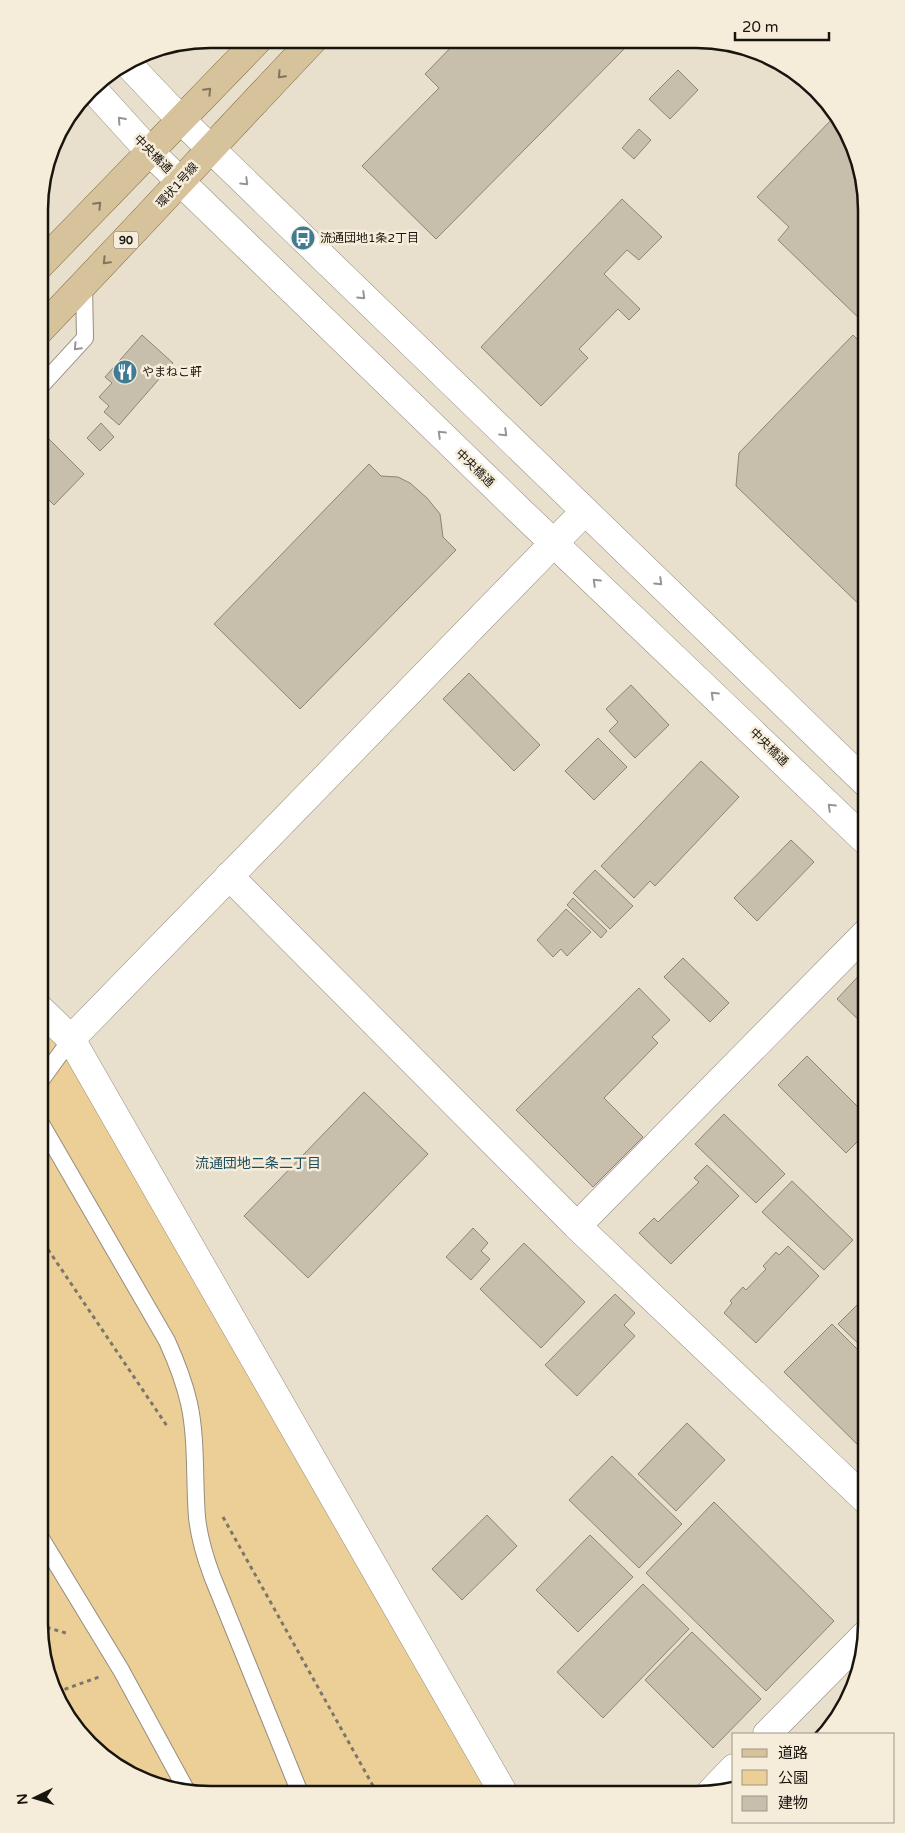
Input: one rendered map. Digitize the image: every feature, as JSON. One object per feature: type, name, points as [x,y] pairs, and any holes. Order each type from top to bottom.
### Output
[{"type":"main road","points":[[48,255],[250,48]]},
{"type":"main road","name":"環状1号線","points":[[48,322],[151,215],[180,180],[305,48]]},
{"type":"street","points":[[132,67],[181,120],[858,775]]},
{"type":"street","name":"中央橋通","points":[[97,93],[150,152],[520,511],[858,833]]},
{"type":"street","points":[[71,1039],[585,511]]},
{"type":"street","points":[[230,876],[577,1226],[857,1492]]},
{"type":"street","points":[[577,1226],[857,942]]},
{"type":"street","points":[[48,1017],[71,1039],[499,1786]]},
{"type":"street","points":[[781,1730],[855,1646]]},
{"type":"street","points":[[719,1784],[732,1770]]},
{"type":"lane","points":[[48,378],[85,338],[84,285]]},
{"type":"lane","points":[[48,1071],[71,1039]]},
{"type":"lane","points":[[48,1136],[167,1341],[180,1372],[189,1404],[202,1548],[297,1786]]},
{"type":"lane","points":[[48,1550],[120,1670],[182,1783]]},
{"type":"path","points":[[62,1690],[120,1670]]},
{"type":"green space","points":[[48,1035],[67,1053],[484,1786],[210,1786],[168,1780],[138,1769],[119,1758],[103,1745],[75,1714],[64,1695],[56,1676],[51,1655],[48,1624]]},
{"type":"building","points":[[450,48],[625,48],[436,239],[362,166],[439,88],[425,74]]},
{"type":"building","points":[[678,70],[698,90],[670,119],[649,99]]},
{"type":"building","points":[[831,120],[849,157],[856,188],[858,210],[858,317],[778,240],[789,227],[757,197]]},
{"type":"building","points":[[639,129],[651,140],[634,159],[622,148]]},
{"type":"building","points":[[622,199],[662,237],[639,260],[627,250],[604,274],[640,309],[629,320],[618,309],[579,349],[588,358],[541,406],[481,347]]},
{"type":"building","points":[[142,335],[173,363],[119,425],[104,412],[109,406],[99,397],[112,383],[105,377]]},
{"type":"building","points":[[853,335],[858,340],[858,603],[736,486],[739,453]]},
{"type":"building","points":[[101,423],[114,437],[100,451],[87,438]]},
{"type":"building","points":[[48,440],[84,474],[54,505],[48,499]]},
{"type":"building","points":[[369,464],[381,476],[398,477],[410,483],[427,498],[440,514],[443,537],[456,550],[300,709],[214,624]]},
{"type":"building","points":[[469,673],[540,745],[514,771],[443,699]]},
{"type":"building","points":[[631,685],[669,725],[635,758],[609,731],[618,722],[606,709]]},
{"type":"building","points":[[598,738],[627,767],[594,800],[565,771]]},
{"type":"building","points":[[701,761],[739,797],[655,886],[650,881],[634,898],[601,866]]},
{"type":"building","points":[[791,840],[814,862],[757,921],[734,898]]},
{"type":"building","points":[[595,870],[633,906],[610,929],[573,893]]},
{"type":"building","points":[[573,898],[607,931],[601,938],[567,905]]},
{"type":"building","points":[[566,909],[591,932],[567,956],[561,949],[553,957],[537,940]]},
{"type":"building","points":[[683,958],[729,1003],[710,1022],[664,977]]},
{"type":"building","points":[[857,977],[857,1019],[837,999]]},
{"type":"building","points":[[639,988],[670,1020],[652,1037],[658,1043],[604,1098],[643,1137],[593,1187],[516,1110]]},
{"type":"building","points":[[807,1056],[857,1106],[857,1142],[846,1153],[778,1085]]},
{"type":"building","points":[[364,1092],[428,1154],[308,1278],[244,1216]]},
{"type":"building","points":[[724,1114],[785,1174],[756,1203],[695,1144]]},
{"type":"building","points":[[707,1165],[739,1196],[671,1264],[639,1233],[654,1218],[658,1222],[699,1182],[694,1178]]},
{"type":"building","points":[[792,1181],[853,1240],[824,1270],[762,1212]]},
{"type":"building","points":[[473,1228],[488,1243],[481,1251],[490,1259],[471,1280],[446,1257]]},
{"type":"building","points":[[524,1243],[585,1302],[541,1348],[480,1289]]},
{"type":"building","points":[[788,1246],[819,1276],[756,1343],[724,1313],[732,1303],[730,1301],[743,1287],[746,1290],[766,1269],[763,1266],[776,1252],[779,1255]]},
{"type":"building","points":[[615,1294],[635,1313],[624,1325],[635,1336],[577,1396],[545,1365]]},
{"type":"building","points":[[857,1305],[857,1343],[838,1324]]},
{"type":"building","points":[[832,1324],[857,1349],[857,1444],[784,1372]]},
{"type":"building","points":[[687,1423],[725,1460],[676,1511],[638,1474]]},
{"type":"building","points":[[612,1456],[682,1524],[639,1568],[569,1500]]},
{"type":"building","points":[[714,1502],[834,1621],[766,1691],[646,1573]]},
{"type":"building","points":[[487,1515],[517,1546],[462,1600],[432,1569]]},
{"type":"building","points":[[590,1535],[633,1577],[578,1632],[536,1590]]},
{"type":"building","points":[[643,1584],[689,1629],[603,1718],[557,1672]]},
{"type":"building","points":[[692,1632],[761,1699],[713,1748],[645,1680]]},
{"type":"place","name":"流通団地1条2丁目","points":[[303,238]]},
{"type":"place","name":"やまねこ軒","points":[[125,372]]},
{"type":"district","name":"流通団地二条二丁目","points":[[258,1163]]}]
